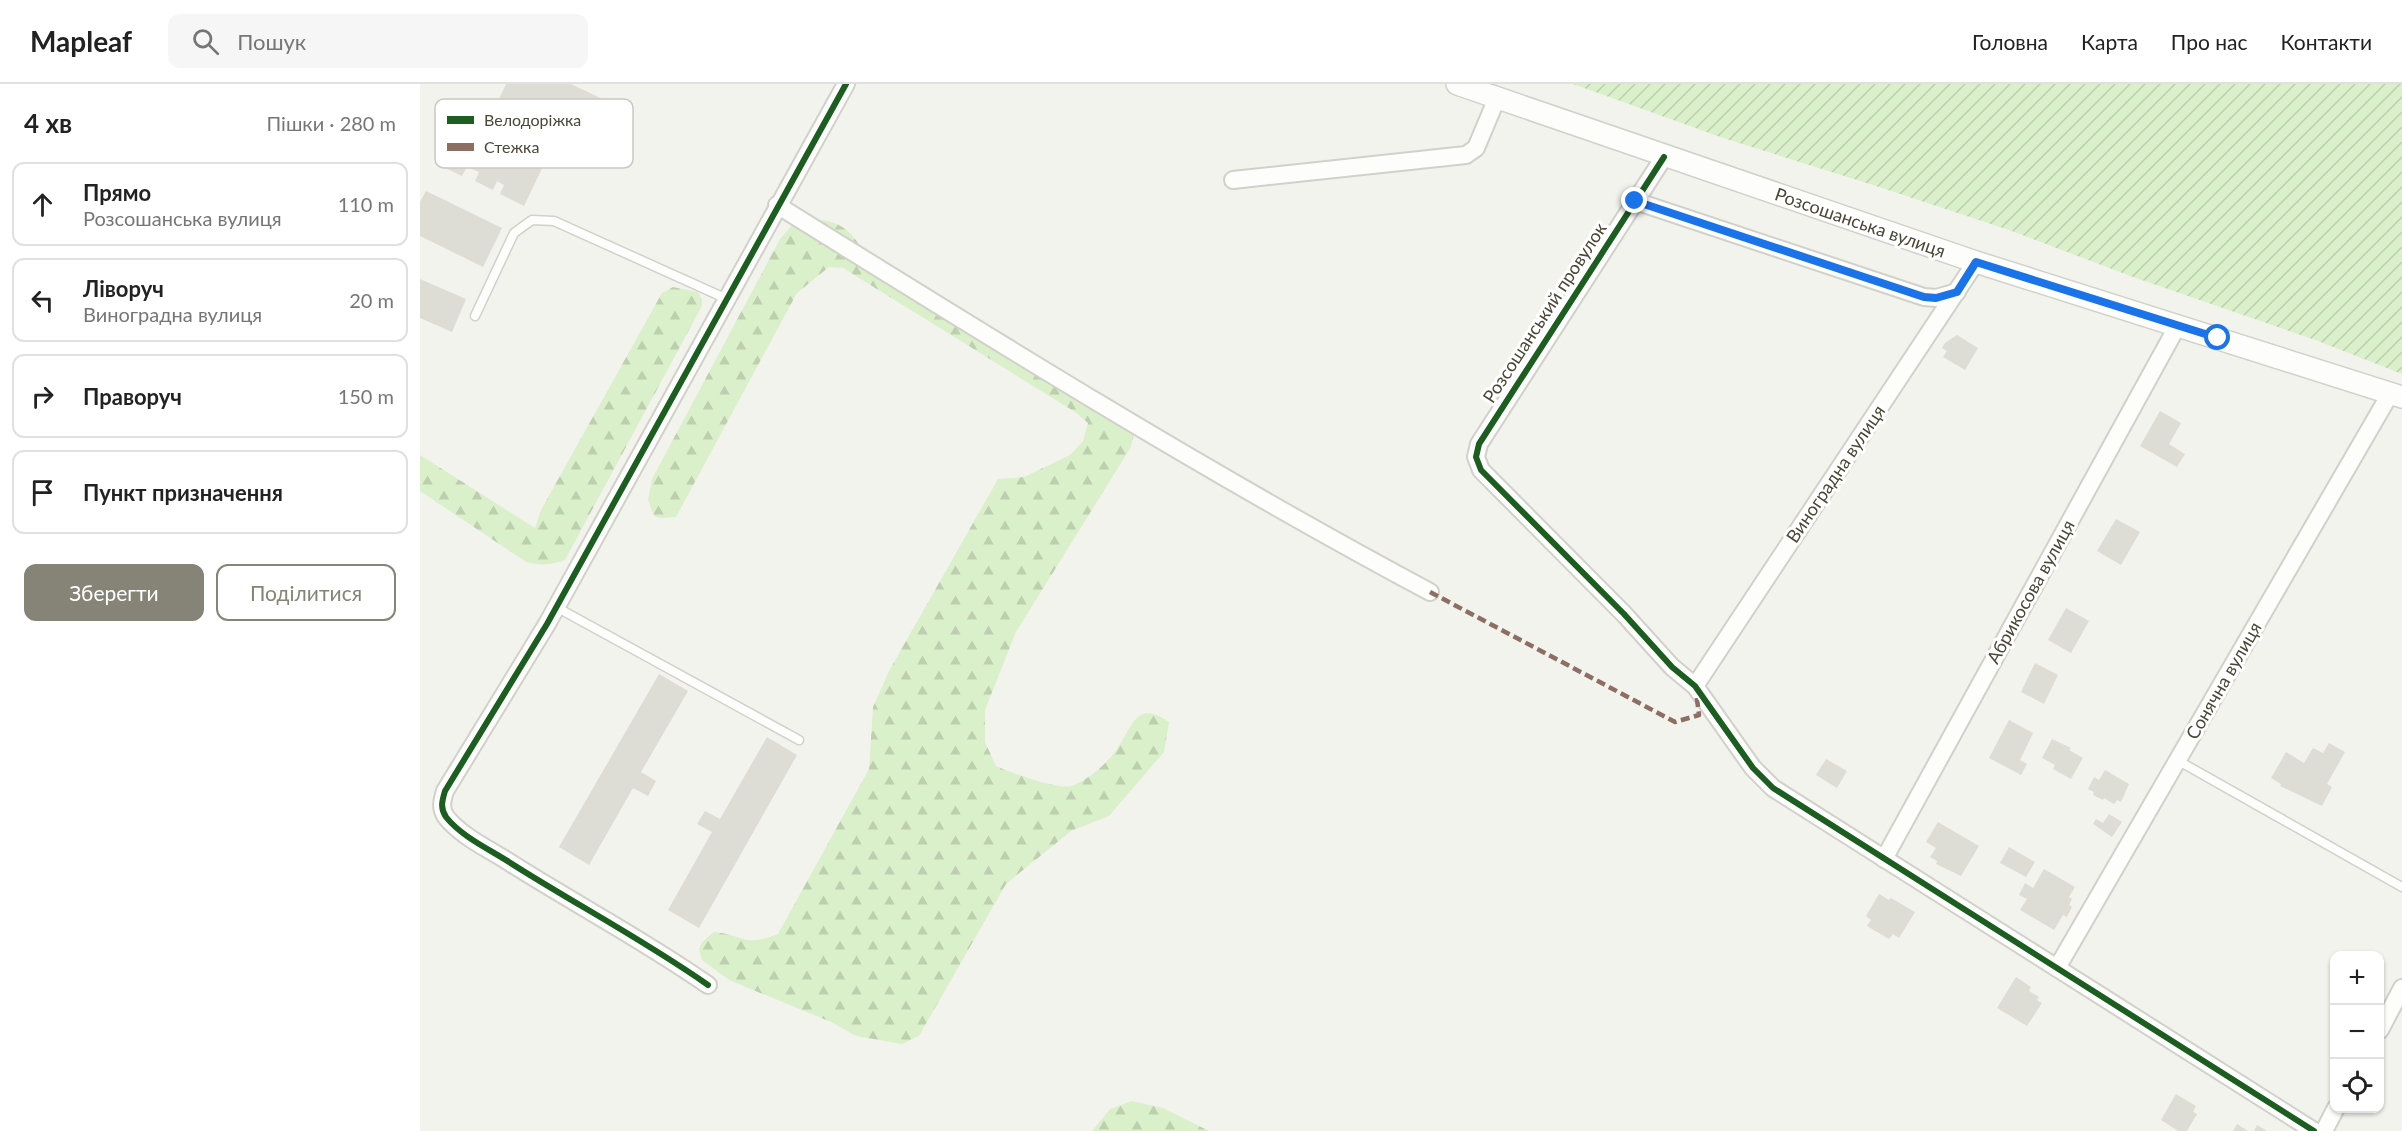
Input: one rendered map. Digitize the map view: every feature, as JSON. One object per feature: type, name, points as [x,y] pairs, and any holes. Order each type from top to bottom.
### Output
[{"type":"street","points":[[708,985],[676,962],[552,889],[461,831],[445,816],[441,805],[445,791],[556,607],[846,84]]},
{"type":"street","name":"Розсошанська вулиця","points":[[1457,84],[1664,157],[1976,262],[2396,396]]},
{"type":"street","points":[[1233,180],[1466,155],[1476,148],[1497,98]]},
{"type":"street","name":"Розсошанський провулок","points":[[1664,157],[1479,444],[1476,457],[1481,470],[1624,614],[1672,667],[1695,686]]},
{"type":"street","points":[[1635,201],[1924,297],[1936,298],[1957,292]]},
{"type":"street","points":[[777,205],[1166,444],[1430,592]]},
{"type":"street","name":"Виноградна вулиця","points":[[1695,686],[1976,262]]},
{"type":"street","name":"Абрикосова вулиця","points":[[1884,859],[2178,325]]},
{"type":"street","name":"Сонячна вулиця","points":[[2057,968],[2177,760],[2396,396]]},
{"type":"street","points":[[1695,686],[1753,768],[1773,788],[2314,1131]]},
{"type":"street","points":[[2384,1021],[2402,988]]},
{"type":"street","points":[[2324,1131],[2333,1113]]},
{"type":"lane","points":[[475,316],[514,233],[532,220],[554,221],[727,299]]},
{"type":"lane","points":[[556,607],[799,740]]},
{"type":"lane","points":[[2177,760],[2402,887]]},
{"type":"green space","points":[[1573,84],[2402,84],[2402,374],[2318,341],[2133,277],[2009,230],[1723,138]]},
{"type":"green space","points":[[805,219],[824,220],[846,229],[862,250],[1127,410],[1135,429],[1131,447],[1016,632],[985,710],[985,742],[996,766],[1034,780],[1064,787],[1077,784],[1103,766],[1117,749],[1132,724],[1142,714],[1149,713],[1169,722],[1164,752],[1109,816],[1071,831],[1006,884],[919,1036],[902,1044],[856,1036],[831,1022],[729,980],[702,960],[699,949],[702,942],[714,932],[750,940],[778,934],[869,769],[873,707],[889,671],[998,479],[1024,477],[1070,455],[1083,441],[1088,423],[1075,412],[843,268],[829,267],[797,293],[676,517],[654,516],[648,500],[652,479],[780,239],[793,224]]},
{"type":"green space","points":[[673,287],[698,292],[702,299],[702,306],[565,560],[546,564],[526,562],[420,491],[420,455],[535,528],[541,510],[662,293]]},
{"type":"green space","points":[[1132,1101],[1163,1108],[1209,1131],[1092,1131],[1110,1109]]},
{"type":"building","points":[[506,84],[571,84],[602,99],[499,99]]},
{"type":"building","points":[[445,168],[466,168],[462,176]]},
{"type":"building","points":[[469,168],[542,168],[524,206],[500,194],[504,185],[497,181],[493,190],[475,181],[479,172]]},
{"type":"building","points":[[426,191],[502,228],[483,267],[420,236],[420,202]]},
{"type":"building","points":[[420,279],[466,299],[452,332],[420,318]]},
{"type":"building","points":[[1957,335],[1978,348],[1965,370],[1943,357],[1947,351],[1942,348],[1945,343]]},
{"type":"building","points":[[2160,411],[2181,423],[2169,444],[2185,454],[2177,467],[2140,446]]},
{"type":"building","points":[[2116,519],[2140,532],[2121,565],[2097,551]]},
{"type":"building","points":[[2066,608],[2089,621],[2071,653],[2048,640]]},
{"type":"building","points":[[2035,663],[2058,675],[2044,704],[2021,692]]},
{"type":"building","points":[[659,674],[688,691],[641,772],[656,781],[648,796],[633,788],[589,865],[559,847]]},
{"type":"building","points":[[2009,720],[2033,733],[2020,760],[2027,764],[2021,775],[1989,758]]},
{"type":"building","points":[[767,737],[797,755],[699,928],[668,910],[712,832],[697,824],[705,811],[720,819]]},
{"type":"building","points":[[2052,739],[2071,748],[2069,750],[2083,758],[2071,779],[2053,769],[2055,765],[2042,758]]},
{"type":"building","points":[[2329,743],[2345,752],[2327,784],[2332,787],[2322,806],[2280,786],[2281,784],[2271,778],[2286,752],[2304,763],[2313,748],[2323,753]]},
{"type":"building","points":[[1826,759],[1847,771],[1837,788],[1816,775]]},
{"type":"building","points":[[2105,770],[2129,784],[2121,802],[2117,800],[2114,804],[2104,798],[2103,800],[2093,795],[2094,792],[2088,789],[2094,777],[2099,780]]},
{"type":"building","points":[[2109,814],[2122,822],[2112,837],[2093,824],[2096,819],[2103,823]]},
{"type":"building","points":[[1938,822],[1979,846],[1961,876],[1936,864],[1937,861],[1930,857],[1936,848],[1926,842]]},
{"type":"building","points":[[2009,847],[2035,862],[2026,877],[2000,863]]},
{"type":"building","points":[[2044,869],[2075,887],[2069,897],[2072,899],[2069,905],[2072,907],[2067,917],[2063,915],[2054,930],[2020,910],[2027,899],[2019,895],[2025,883],[2033,888]]},
{"type":"building","points":[[1879,894],[1915,912],[1899,938],[1893,934],[1889,939],[1867,926],[1871,920],[1866,916]]},
{"type":"building","points":[[2016,977],[2031,987],[2029,991],[2039,997],[2037,1000],[2042,1003],[2027,1026],[1997,1008]]},
{"type":"building","points":[[2176,1094],[2196,1106],[2193,1112],[2197,1114],[2187,1131],[2178,1131],[2161,1120]]},
{"type":"building","points":[[2237,1124],[2248,1131],[2233,1131]]},
{"type":"building","points":[[2257,1125],[2267,1131],[2254,1131]]},
{"type":"marked path","points":[[1430,592],[1675,722],[1699,715],[1696,691]]},
{"type":"cycle path","points":[[708,985],[468,837],[446,817],[442,801],[445,791],[547,624],[846,84]]},
{"type":"cycle path","points":[[1664,157],[1479,444],[1476,457],[1481,470],[1624,614],[1672,667],[1695,686],[1753,768],[1773,788],[2314,1131]]},
{"type":"route","points":[[1635,201],[1924,297],[1936,298],[1957,292],[1976,262],[2218,338]]}]
